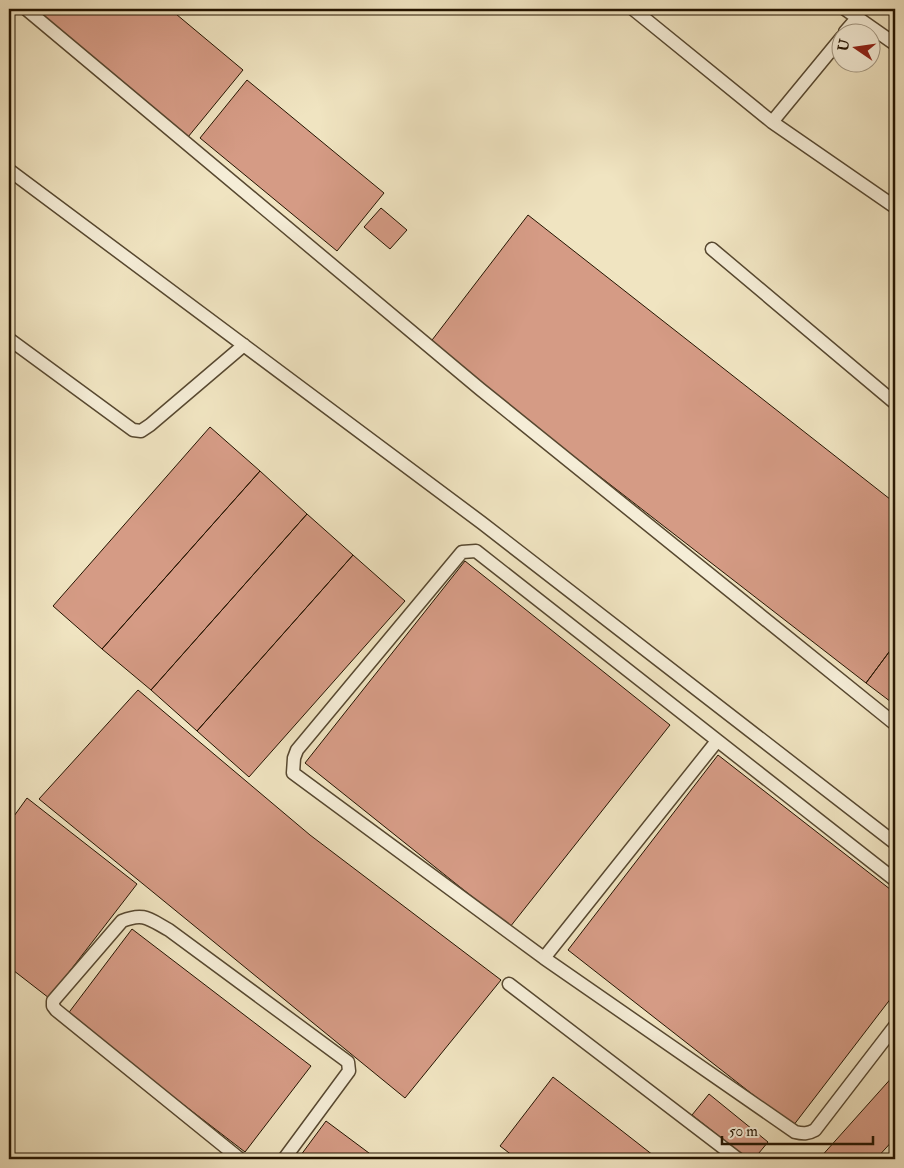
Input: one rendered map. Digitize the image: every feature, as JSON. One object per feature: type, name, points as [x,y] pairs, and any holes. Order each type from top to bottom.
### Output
[{"type":"lane","points":[[26,9],[480,389],[895,724]]},
{"type":"lane","points":[[633,9],[772,122],[895,207]]},
{"type":"lane","points":[[846,9],[895,44]]},
{"type":"lane","points":[[854,22],[858,17]]},
{"type":"lane","points":[[772,122],[832,49]]},
{"type":"lane","points":[[9,170],[482,523],[895,843]]},
{"type":"lane","points":[[712,249],[895,404]]},
{"type":"lane","points":[[9,339],[133,430],[141,430],[150,426],[244,345]]},
{"type":"lane","points":[[895,880],[476,552],[462,552],[297,750],[294,758],[293,773],[544,958],[801,1134],[808,1134],[815,1130],[895,1026]]},
{"type":"lane","points":[[544,958],[717,741]]},
{"type":"lane","points":[[240,1159],[53,1006],[53,1001],[122,921],[135,915],[148,918],[169,930],[348,1062],[348,1071],[284,1159]]},
{"type":"lane","points":[[509,984],[738,1159]]},
{"type":"building","points":[[34,9],[170,9],[243,70],[188,137]]},
{"type":"building","points":[[247,80],[384,193],[337,251],[200,138]]},
{"type":"building","points":[[381,208],[407,230],[390,249],[364,227]]},
{"type":"building","points":[[528,215],[895,503],[895,644],[866,683],[429,344]]},
{"type":"building","points":[[210,427],[260,471],[102,649],[53,606]]},
{"type":"building","points":[[260,471],[307,514],[151,690],[102,649]]},
{"type":"building","points":[[307,514],[353,555],[197,731],[151,690]]},
{"type":"building","points":[[353,555],[405,601],[249,777],[197,731]]},
{"type":"building","points":[[465,561],[670,725],[510,927],[305,763]]},
{"type":"building","points":[[895,644],[895,705],[866,683]]},
{"type":"building","points":[[138,690],[310,835],[501,980],[405,1098],[39,799]]},
{"type":"building","points":[[718,755],[895,893],[895,993],[793,1126],[568,950]]},
{"type":"building","points":[[27,798],[137,884],[49,998],[9,967],[9,823]]},
{"type":"building","points":[[132,929],[311,1066],[245,1152],[67,1015]]},
{"type":"building","points":[[895,1074],[895,1138],[876,1159],[819,1159]]},
{"type":"building","points":[[553,1077],[658,1159],[517,1159],[500,1146]]},
{"type":"building","points":[[709,1094],[768,1142],[754,1159],[748,1159],[692,1115]]},
{"type":"building","points":[[326,1121],[377,1159],[298,1159]]}]
